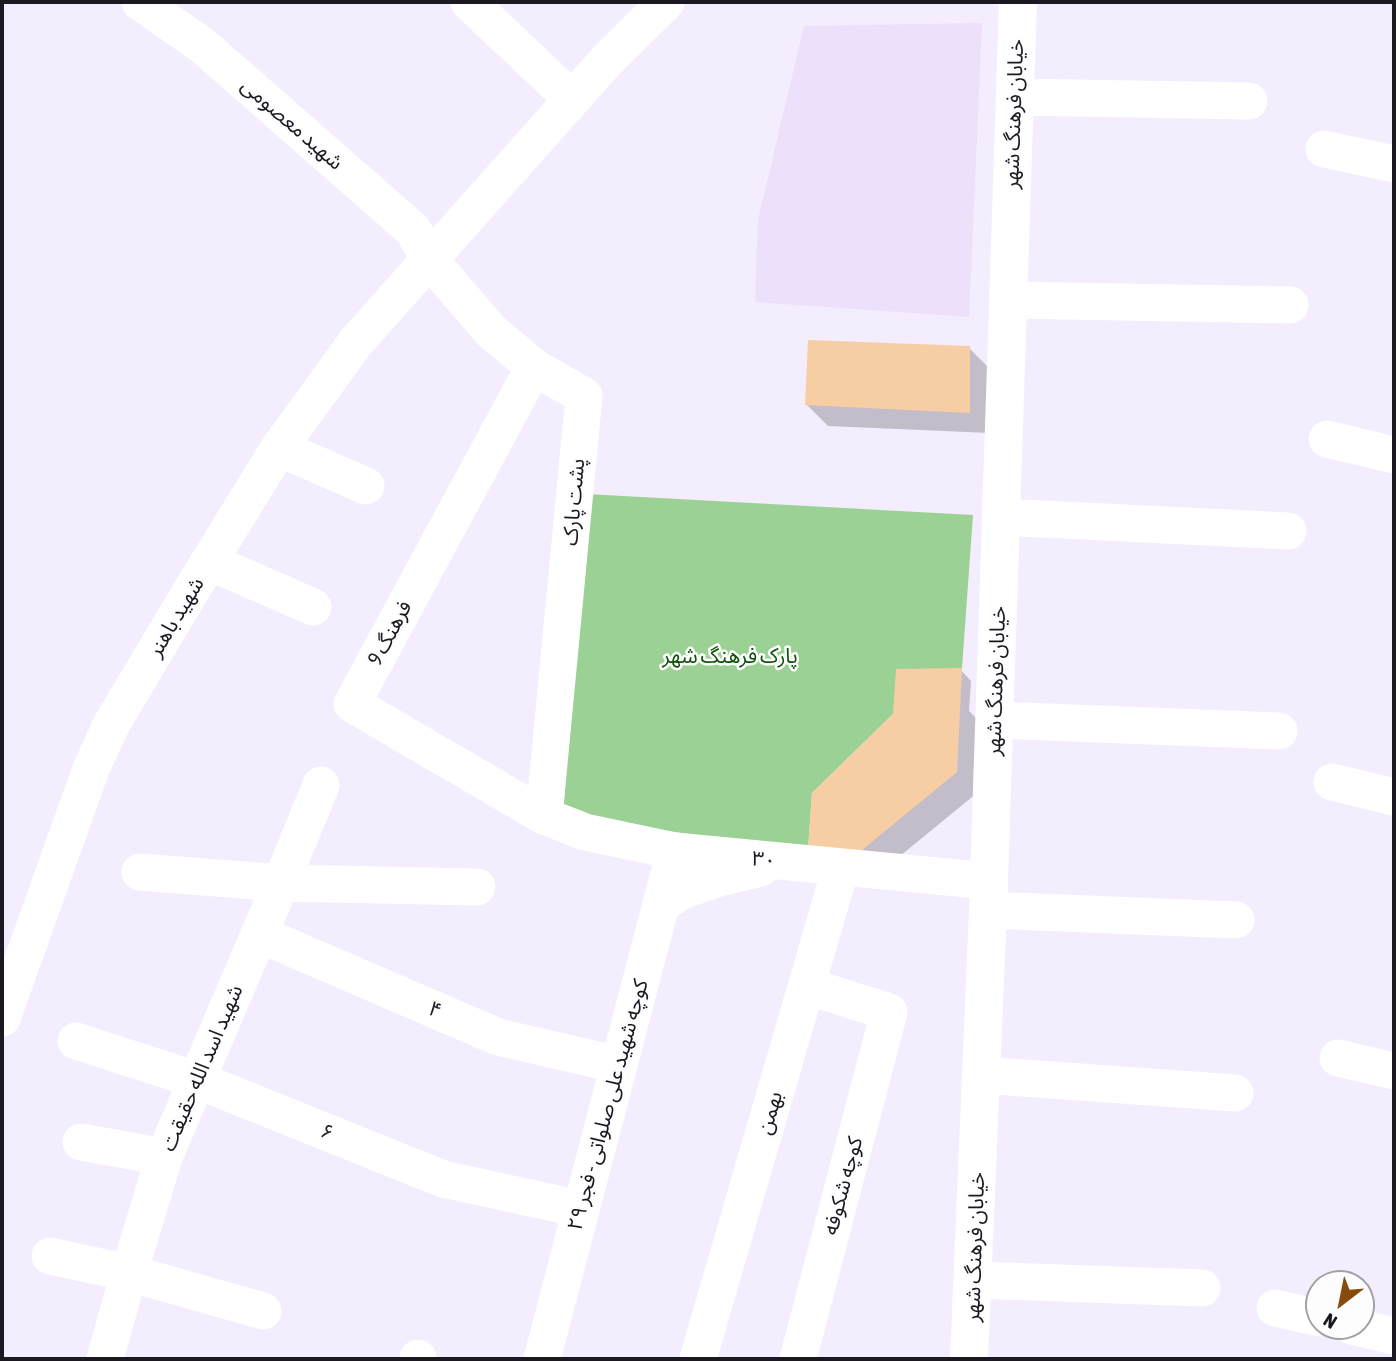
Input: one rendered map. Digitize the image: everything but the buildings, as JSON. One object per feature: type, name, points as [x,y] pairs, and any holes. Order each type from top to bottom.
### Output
[{"type":"main road","name":"خیابان فرهنگ شهر","points":[[970,1359],[995,720],[1018,2]]},
{"type":"street","points":[[468,2],[572,99]]},
{"type":"street","name":"شهید باهنر","points":[[5,996],[106,736],[279,448],[356,342],[609,58],[666,2]]},
{"type":"street","name":"شهید معصومی","points":[[154,6],[413,230],[429,260]]},
{"type":"street","points":[[1015,97],[1249,101]]},
{"type":"street","points":[[1324,149],[1394,164]]},
{"type":"street","name":"پشت پارک","points":[[429,260],[491,331],[534,367],[584,396],[544,816]]},
{"type":"street","points":[[1009,300],[1290,305]]},
{"type":"street","name":"فرهنگ 9","points":[[534,367],[352,704],[544,816]]},
{"type":"street","points":[[1327,439],[1394,455]]},
{"type":"street","points":[[279,448],[366,486]]},
{"type":"street","points":[[1002,517],[1288,530]]},
{"type":"street","points":[[210,562],[313,607]]},
{"type":"street","points":[[995,720],[1279,731]]},
{"type":"street","points":[[1332,782],[1394,797]]},
{"type":"street","name":"شهید اسد الله حقیقت","points":[[105,1359],[164,1157],[321,785]]},
{"type":"street","name":"۳۰","points":[[544,816],[585,832],[675,851],[841,867],[988,896],[1236,920]]},
{"type":"street","name":"کوچه شهید علی صلواتی - فجر ۲۹","points":[[542,1359],[675,851]]},
{"type":"street","points":[[661,904],[682,891],[719,878],[785,862]]},
{"type":"street","name":"بهمن","points":[[698,1359],[841,867]]},
{"type":"street","points":[[140,872],[281,883],[477,887]]},
{"type":"street","name":"۴","points":[[259,934],[498,1037],[619,1065]]},
{"type":"street","name":"کوچه شکوفه","points":[[798,1359],[889,1012],[807,986]]},
{"type":"street","name":"۶","points":[[76,1041],[197,1080],[443,1179],[582,1209]]},
{"type":"street","points":[[1338,1058],[1394,1071]]},
{"type":"street","points":[[981,1075],[1234,1093]]},
{"type":"street","points":[[81,1142],[164,1157]]},
{"type":"street","points":[[50,1256],[129,1273],[263,1311]]},
{"type":"street","points":[[974,1280],[1202,1288]]},
{"type":"street","points":[[1275,1308],[1305,1315]]},
{"type":"street","points":[[1375,1331],[1394,1336]]},
{"type":"shaded area","points":[[982,23],[969,317],[755,302],[758,220],[804,26]]},
{"type":"green space","name":"پارک فرهنگ شهر","points":[[586,494],[973,515],[962,668],[893,714],[812,793],[808,850],[563,817]]}]
